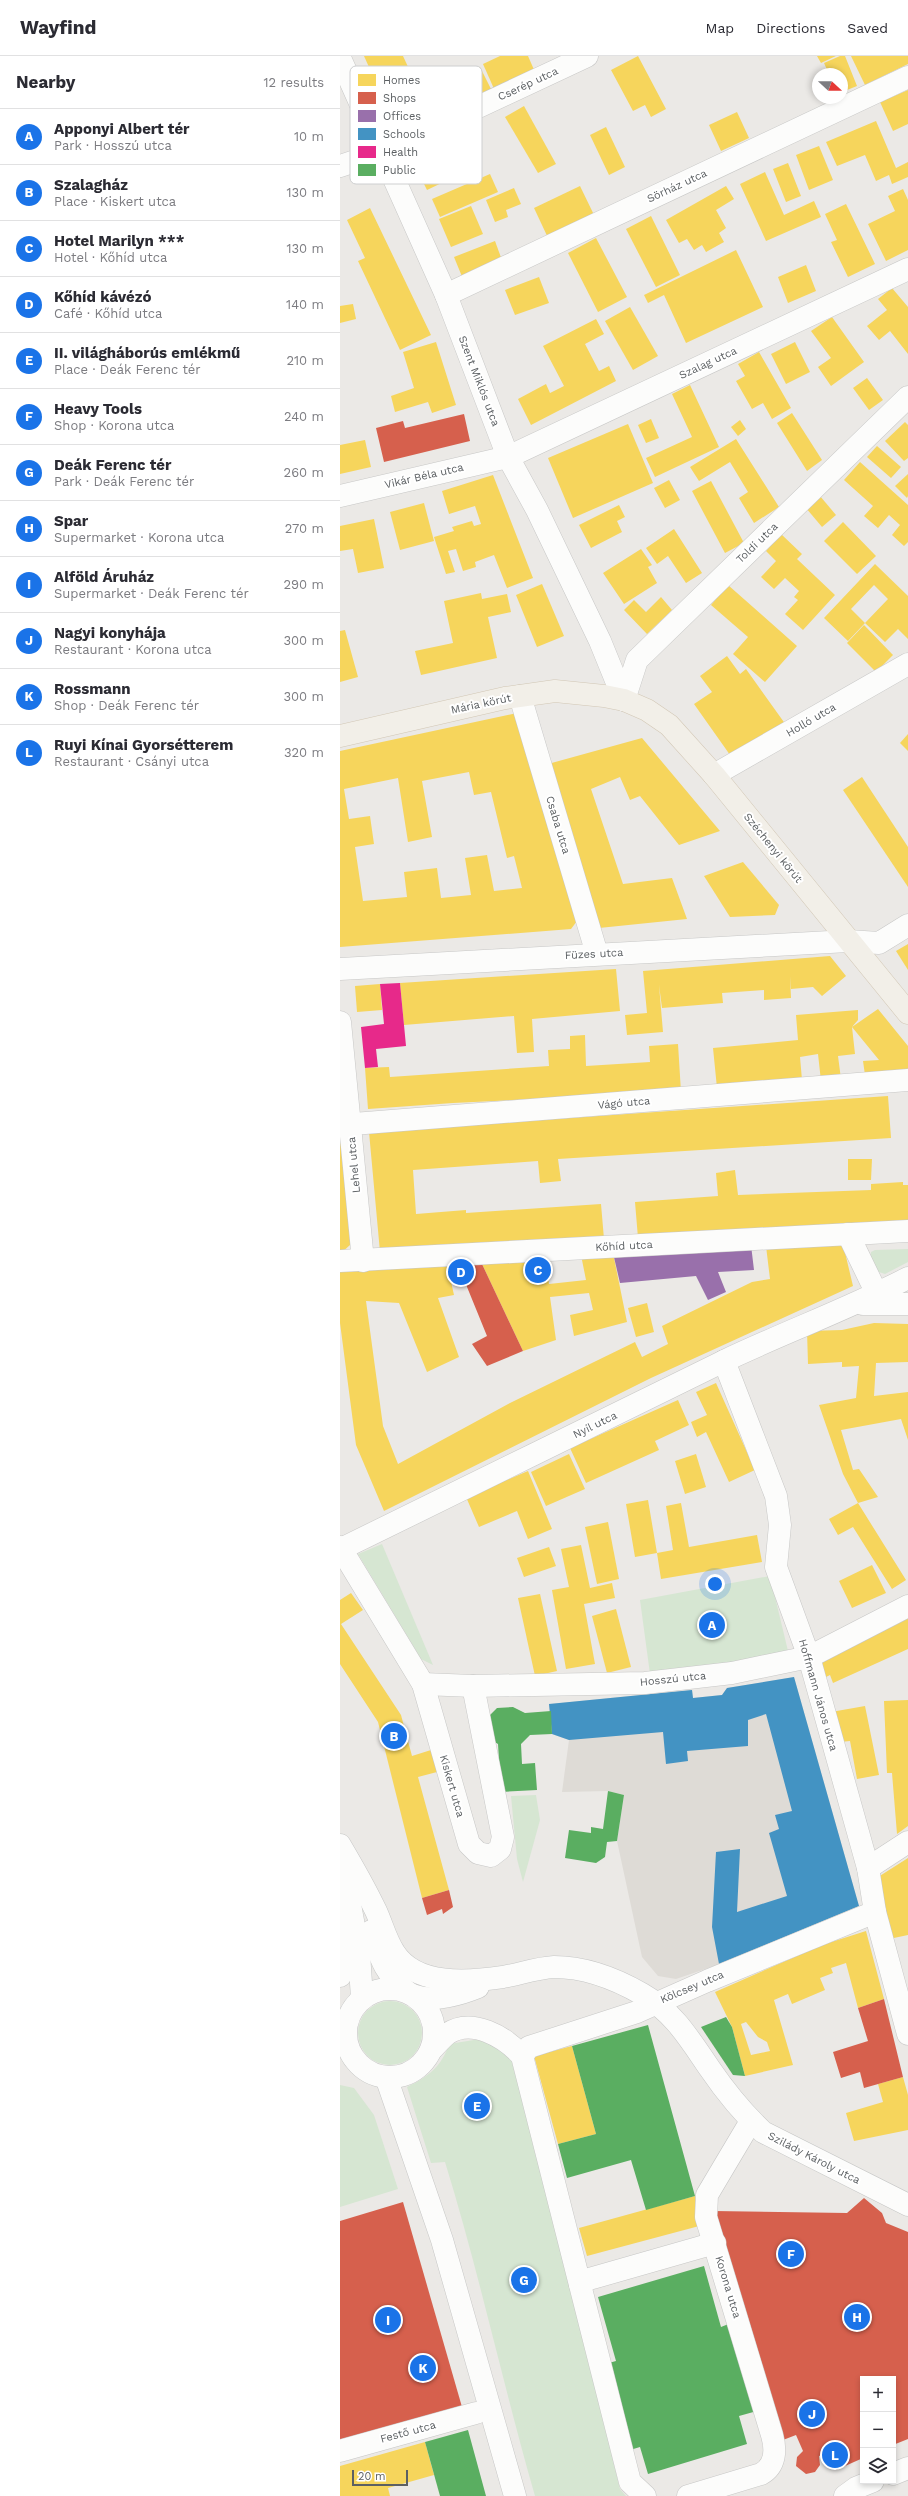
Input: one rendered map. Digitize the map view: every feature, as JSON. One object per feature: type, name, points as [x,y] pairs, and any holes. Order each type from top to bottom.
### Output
[{"type":"main road","name":"Mária körút","points":[[340,736],[520,696],[555,691],[581,693],[624,700]]},
{"type":"main road","name":"Széchenyi körút","points":[[624,700],[647,710],[669,725],[714,775],[908,1013]]},
{"type":"street","name":"Cserép utca","points":[[482,105],[587,56]]},
{"type":"street","name":"Szent Miklós utca","points":[[340,58],[350,80]]},
{"type":"street","name":"Sörház utca","points":[[446,295],[908,77]]},
{"type":"street","name":"Cserép utca","points":[[340,166],[350,163]]},
{"type":"street","name":"Szent Miklós utca","points":[[396,184],[446,295],[508,457],[537,510],[593,627],[624,700]]},
{"type":"street","name":"Szalag utca","points":[[508,457],[908,269]]},
{"type":"street","name":"Toldi utca","points":[[624,700],[637,660],[908,397]]},
{"type":"street","name":"Vikár Béla utca","points":[[340,496],[508,457]]},
{"type":"street","name":"Holló utca","points":[[714,775],[908,664]]},
{"type":"street","name":"Csaba utca","points":[[520,696],[597,954]]},
{"type":"street","name":"Füzes utca","points":[[340,968],[848,940],[879,943],[908,925]]},
{"type":"street","name":"Lehel utca","points":[[340,1022],[345,1125],[363,1261]]},
{"type":"street","name":"Vágó utca","points":[[345,1125],[908,1080]]},
{"type":"street","name":"Kőhíd utca","points":[[340,1261],[363,1261],[908,1231]]},
{"type":"street","points":[[848,1234],[877,1294]]},
{"type":"street","name":"Nyíl utca","points":[[340,1543],[724,1361],[850,1304],[877,1294],[908,1278]]},
{"type":"street","name":"Nyíl utca","points":[[850,1304],[908,1304]]},
{"type":"street","name":"Hoffmann János utca","points":[[724,1361],[776,1496],[780,1525],[776,1567],[809,1657],[868,1868],[875,1912],[908,2034]]},
{"type":"street","name":"Kiskert utca","points":[[340,1543],[423,1684],[469,1844],[478,1853],[491,1856],[500,1849],[503,1844],[503,1830],[473,1686]]},
{"type":"street","name":"Hosszú utca","points":[[423,1684],[473,1686],[645,1683],[732,1673],[809,1657],[908,1606]]},
{"type":"street","points":[[868,1868],[908,1842]]},
{"type":"street","points":[[340,1846],[362,1882],[394,1952],[402,1960],[422,1974],[443,1980],[505,1976]]},
{"type":"street","points":[[340,1846],[381,1962],[391,1977],[411,1994],[431,2015],[434,2038],[431,2050]]},
{"type":"street","points":[[340,1852],[359,1953],[362,1998]]},
{"type":"street","points":[[340,1894],[343,1956],[340,1976]]},
{"type":"street","name":"Kölcsey utca","points":[[505,1976],[539,1968],[570,1968],[604,1976],[656,2003],[875,1912]]},
{"type":"street","points":[[505,1976],[464,1992],[424,1999],[411,1994],[383,1989],[362,1998],[344,2018],[348,2059],[374,2074],[386,2077],[408,2074],[418,2068],[431,2050],[448,2034],[472,2028],[488,2032],[502,2039],[522,2056],[630,2482],[645,2496]]},
{"type":"street","points":[[522,2056],[529,2047],[637,2012],[656,2003]]},
{"type":"street","name":"Szilády Károly utca","points":[[656,2003],[681,2026],[711,2070],[751,2121],[763,2132],[908,2205]]},
{"type":"street","points":[[386,2077],[442,2240],[515,2496]]},
{"type":"street","name":"Korona utca","points":[[688,2496],[761,2474],[770,2467],[772,2461],[774,2449],[772,2435],[706,2217],[707,2195],[751,2121]]},
{"type":"street","points":[[580,2284],[589,2279],[714,2243]]},
{"type":"street","name":"Festő utca","points":[[340,2451],[476,2413]]},
{"type":"street","points":[[896,2473],[908,2468]]},
{"type":"street","points":[[846,2496],[856,2488],[866,2484]]},
{"type":"shaded area","points":[[794,1677],[859,1906],[720,1964],[676,1979],[658,1976],[642,1957],[617,1841],[624,1795],[608,1791],[562,1792],[569,1740],[552,1734],[549,1704],[692,1690],[693,1698],[722,1695],[727,1688]]},
{"type":"green space","points":[[908,1249],[908,1262],[885,1274],[873,1270],[870,1261],[871,1252],[875,1250]]},
{"type":"green space","points":[[382,1544],[433,1665],[421,1659],[358,1554]]},
{"type":"green space","points":[[770,1576],[788,1651],[725,1665],[650,1674],[640,1600]]},
{"type":"green space","points":[[536,1795],[540,1820],[523,1882],[517,1859],[511,1796]]},
{"type":"green space","points":[[384,2001],[396,2001],[413,2010],[420,2021],[422,2033],[420,2045],[413,2056],[396,2065],[384,2065],[372,2060],[363,2051],[358,2039],[358,2027],[363,2015],[372,2006]]},
{"type":"green space","points":[[480,2039],[509,2051],[562,2246],[620,2489],[626,2496],[535,2496],[469,2245],[445,2162],[431,2163],[407,2087],[428,2075],[438,2065],[449,2044]]},
{"type":"green space","points":[[340,2085],[354,2088],[374,2115],[398,2189],[340,2207]]},
{"type":"building: Homes","points":[[364,56],[403,56],[408,66],[368,66]]},
{"type":"building: Homes","points":[[500,56],[528,56],[535,72],[495,91],[483,64]]},
{"type":"building: Homes","points":[[638,56],[666,109],[651,117],[645,105],[633,111],[611,70]]},
{"type":"building: Homes","points":[[817,56],[836,56],[821,63]]},
{"type":"building: Homes","points":[[840,56],[845,56],[857,86],[848,90],[848,68],[826,68],[824,63]]},
{"type":"building: Homes","points":[[851,56],[908,56],[908,64],[865,85]]},
{"type":"building: Homes","points":[[482,71],[492,91],[482,96]]},
{"type":"building: Homes","points":[[908,90],[908,124],[893,131],[880,102]]},
{"type":"building: Homes","points":[[524,106],[556,164],[538,173],[505,117]]},
{"type":"building: Homes","points":[[737,112],[749,138],[721,151],[709,125]]},
{"type":"building: Homes","points":[[876,121],[896,168],[908,162],[908,177],[892,184],[889,175],[876,181],[865,155],[837,166],[826,142]]},
{"type":"building: Homes","points":[[606,127],[625,167],[609,175],[590,135]]},
{"type":"building: Homes","points":[[819,146],[833,180],[809,190],[796,155]]},
{"type":"building: Homes","points":[[788,163],[801,196],[786,202],[773,169]]},
{"type":"building: Homes","points":[[765,172],[784,215],[814,201],[821,217],[766,241],[740,184]]},
{"type":"building: Homes","points":[[490,174],[498,192],[440,217],[432,199],[467,184],[482,184],[482,177]]},
{"type":"building: Homes","points":[[424,184],[440,184],[427,190]]},
{"type":"building: Homes","points":[[580,186],[595,217],[549,240],[534,208]]},
{"type":"building: Homes","points":[[726,186],[734,199],[716,210],[726,228],[719,233],[724,242],[706,252],[702,245],[694,250],[687,239],[679,243],[666,220]]},
{"type":"building: Homes","points":[[514,188],[521,204],[506,210],[508,217],[495,222],[486,200]]},
{"type":"building: Homes","points":[[903,189],[908,200],[908,250],[886,261],[868,224],[895,211],[888,196]]},
{"type":"building: Homes","points":[[846,204],[875,264],[848,277],[831,242],[837,240],[825,214]]},
{"type":"building: Homes","points":[[471,206],[483,234],[451,247],[439,219]]},
{"type":"building: Homes","points":[[370,208],[431,335],[400,350],[358,261],[365,258],[347,220]]},
{"type":"building: Homes","points":[[651,216],[680,275],[656,287],[626,229]]},
{"type":"building: Homes","points":[[596,238],[627,297],[598,312],[568,253]]},
{"type":"building: Homes","points":[[495,241],[503,263],[463,279],[454,257]]},
{"type":"building: Homes","points":[[736,250],[763,307],[686,343],[664,295],[648,303],[644,295]]},
{"type":"building: Homes","points":[[806,265],[816,291],[788,303],[778,277]]},
{"type":"building: Homes","points":[[539,277],[549,303],[515,315],[505,290]]},
{"type":"building: Homes","points":[[892,288],[908,307],[908,354],[890,331],[879,340],[867,326],[887,310],[878,299]]},
{"type":"building: Homes","points":[[353,304],[356,319],[340,323],[340,306]]},
{"type":"building: Homes","points":[[630,307],[658,356],[633,370],[605,321]]},
{"type":"building: Homes","points":[[832,317],[864,362],[831,386],[818,367],[831,358],[811,331]]},
{"type":"building: Homes","points":[[596,319],[604,334],[585,344],[599,371],[609,366],[616,381],[531,425],[518,399],[546,384],[550,393],[564,386],[543,346]]},
{"type":"building: Homes","points":[[436,342],[456,405],[432,413],[428,402],[395,412],[391,396],[414,388],[403,352]]},
{"type":"building: Homes","points":[[795,342],[810,372],[786,384],[771,354]]},
{"type":"building: Homes","points":[[759,352],[791,408],[772,419],[763,403],[752,409],[736,381],[745,376],[738,364]]},
{"type":"building: Homes","points":[[867,378],[883,400],[869,410],[853,388]]},
{"type":"building: Homes","points":[[690,385],[719,447],[655,477],[646,458],[692,437],[672,394]]},
{"type":"building: Homes","points":[[792,413],[822,460],[807,471],[777,423]]},
{"type":"building: Homes","points":[[651,419],[659,438],[646,443],[638,425]]},
{"type":"building: Homes","points":[[740,420],[746,429],[738,436],[731,427]]},
{"type":"building: Homes","points":[[905,422],[908,425],[908,458],[904,461],[885,441]]},
{"type":"building: Homes","points":[[628,424],[653,483],[573,518],[548,458]]},
{"type":"building: Homes","points":[[736,439],[779,507],[754,523],[739,498],[748,492],[730,462],[699,481],[690,467]]},
{"type":"building: Homes","points":[[365,440],[371,467],[340,474],[340,445]]},
{"type":"building: Homes","points":[[877,446],[901,467],[891,478],[867,457]]},
{"type":"building: Homes","points":[[860,462],[908,505],[908,542],[904,546],[892,535],[900,525],[889,515],[878,528],[864,516],[873,506],[844,480]]},
{"type":"building: Homes","points":[[908,474],[908,496],[907,498],[895,486]]},
{"type":"building: Homes","points":[[493,475],[533,578],[507,588],[494,555],[475,562],[476,567],[463,571],[456,549],[448,551],[455,572],[446,574],[434,537],[454,531],[452,527],[472,521],[474,526],[481,524],[475,506],[449,514],[442,491]]},
{"type":"building: Homes","points":[[669,480],[680,500],[665,508],[654,488]]},
{"type":"building: Homes","points":[[711,481],[744,543],[725,553],[692,491]]},
{"type":"building: Homes","points":[[820,496],[836,515],[822,527],[806,508]]},
{"type":"building: Homes","points":[[424,503],[434,541],[400,550],[390,512]]},
{"type":"building: Homes","points":[[619,505],[625,517],[617,521],[622,532],[591,548],[579,525]]},
{"type":"building: Homes","points":[[374,519],[384,568],[358,573],[353,549],[340,551],[340,526]]},
{"type":"building: Homes","points":[[843,522],[876,556],[857,574],[824,541]]},
{"type":"building: Homes","points":[[674,529],[702,573],[686,583],[668,556],[657,564],[646,548]]},
{"type":"building: Homes","points":[[781,534],[802,554],[797,559],[835,595],[803,630],[785,614],[798,600],[794,597],[799,591],[785,578],[774,589],[761,577],[776,561],[766,551]]},
{"type":"building: Homes","points":[[641,549],[652,565],[648,567],[657,583],[624,604],[603,573]]},
{"type":"building: Homes","points":[[875,564],[908,596],[908,639],[898,629],[885,642],[865,623],[848,641],[824,618]],"holes":[[[874,585],[888,599],[865,623],[851,609]]]},
{"type":"building: Homes","points":[[542,584],[564,636],[537,647],[516,595]]},
{"type":"building: Homes","points":[[728,585],[797,646],[765,682],[733,654],[748,637],[711,605]]},
{"type":"building: Homes","points":[[481,593],[482,599],[507,594],[511,612],[488,617],[497,658],[421,675],[415,651],[453,643],[444,601]]},
{"type":"building: Homes","points":[[661,597],[672,610],[647,634],[624,610],[634,600],[646,612]]},
{"type":"building: Homes","points":[[864,625],[893,655],[876,672],[847,643]]},
{"type":"building: Homes","points":[[345,630],[358,677],[340,682],[340,631]]},
{"type":"building: Homes","points":[[727,656],[740,674],[746,669],[786,725],[735,762],[694,704],[712,692],[700,676]]},
{"type":"building: Homes","points":[[517,713],[580,917],[571,929],[340,947],[340,751]],"holes":[[[469,772],[474,795],[491,792],[507,858],[514,856],[522,888],[494,891],[487,855],[465,858],[471,895],[441,898],[437,868],[404,872],[407,897],[363,901],[355,847],[374,844],[370,816],[349,819],[344,789],[398,778],[408,842],[432,837],[422,781]]]},
{"type":"building: Homes","points":[[908,734],[908,751],[900,743]]},
{"type":"building: Homes","points":[[642,738],[720,831],[679,845],[640,796],[630,800],[620,777],[591,789],[623,884],[672,878],[687,919],[599,928],[548,764]]},
{"type":"building: Homes","points":[[862,777],[908,847],[908,887],[843,790]]},
{"type":"building: Homes","points":[[743,862],[779,905],[775,915],[730,917],[704,876]]},
{"type":"building: Homes","points":[[908,944],[908,970],[896,951]]},
{"type":"building: Homes","points":[[830,956],[846,976],[822,996],[813,987],[791,989],[790,976],[791,998],[764,1000],[764,990],[722,993],[723,1003],[662,1008],[659,985],[663,1032],[627,1035],[625,1015],[647,1013],[643,971]]},
{"type":"building: Homes","points":[[616,969],[620,1011],[532,1019],[534,1052],[517,1053],[514,1016],[404,1025],[400,983]]},
{"type":"building: Homes","points":[[380,984],[382,1010],[357,1012],[355,986]]},
{"type":"building: Homes","points":[[878,1009],[908,1046],[908,1068],[905,1075],[865,1075],[863,1061],[879,1060],[852,1027]]},
{"type":"building: Homes","points":[[858,1010],[858,1020],[852,1027],[855,1054],[838,1056],[841,1079],[821,1081],[818,1054],[800,1057],[802,1080],[717,1088],[713,1048],[798,1040],[796,1015]]},
{"type":"building: Homes","points":[[585,1035],[586,1066],[650,1062],[649,1046],[678,1044],[681,1092],[453,1103],[368,1109],[365,1068],[389,1067],[390,1077],[549,1066],[548,1050],[570,1049],[570,1036]]},
{"type":"building: Homes","points":[[888,1096],[891,1138],[558,1159],[561,1181],[540,1183],[538,1161],[413,1170],[416,1214],[466,1210],[466,1213],[601,1204],[604,1239],[380,1252],[369,1132]]},
{"type":"building: Homes","points":[[340,1140],[346,1144],[353,1232],[350,1245],[340,1254]]},
{"type":"building: Homes","points":[[848,1159],[872,1159],[871,1180],[848,1180]]},
{"type":"building: Homes","points":[[735,1170],[738,1195],[871,1190],[871,1184],[903,1182],[903,1185],[908,1185],[908,1222],[638,1238],[635,1202],[718,1196],[716,1173]]},
{"type":"building: Homes","points":[[843,1244],[853,1286],[651,1378],[384,1511],[356,1445],[340,1323],[340,1272],[447,1264],[454,1295],[438,1298],[459,1357],[427,1372],[399,1303],[366,1301],[383,1426],[398,1464],[510,1403],[635,1342],[642,1357],[668,1344],[662,1326],[752,1282],[770,1279],[766,1246]]},
{"type":"building: Homes","points":[[613,1253],[627,1322],[574,1336],[570,1315],[593,1310],[589,1293],[550,1297],[556,1340],[523,1351],[482,1264],[546,1259],[549,1284],[586,1280],[581,1255]]},
{"type":"building: Homes","points":[[647,1303],[654,1332],[636,1337],[628,1308]]},
{"type":"building: Homes","points":[[874,1323],[908,1324],[908,1362],[876,1363],[874,1396],[908,1392],[908,1440],[901,1419],[841,1430],[853,1470],[859,1469],[878,1497],[858,1503],[843,1474],[819,1405],[856,1398],[859,1366],[842,1367],[842,1362],[808,1364],[807,1331],[842,1330]]},
{"type":"building: Homes","points":[[716,1383],[755,1470],[729,1482],[706,1432],[697,1437],[691,1422],[707,1415],[696,1392]]},
{"type":"building: Homes","points":[[678,1400],[689,1425],[655,1441],[659,1450],[586,1483],[570,1448]]},
{"type":"building: Homes","points":[[569,1454],[585,1489],[546,1506],[531,1472]]},
{"type":"building: Homes","points":[[696,1454],[706,1487],[685,1494],[675,1461]]},
{"type":"building: Homes","points":[[528,1471],[552,1529],[528,1539],[517,1511],[479,1527],[466,1497]]},
{"type":"building: Homes","points":[[648,1500],[657,1553],[635,1557],[626,1504]]},
{"type":"building: Homes","points":[[681,1503],[689,1547],[757,1535],[762,1562],[661,1579],[657,1553],[673,1550],[666,1506]]},
{"type":"building: Homes","points":[[858,1503],[906,1580],[892,1589],[853,1527],[838,1535],[829,1519]]},
{"type":"building: Homes","points":[[608,1522],[619,1579],[597,1584],[585,1527]]},
{"type":"building: Homes","points":[[581,1545],[590,1588],[612,1583],[615,1598],[584,1604],[595,1664],[566,1669],[552,1590],[569,1587],[561,1549]]},
{"type":"building: Homes","points":[[549,1547],[556,1566],[524,1577],[517,1558]]},
{"type":"building: Homes","points":[[872,1565],[886,1593],[852,1608],[839,1581]]},
{"type":"building: Homes","points":[[351,1593],[363,1610],[341,1624],[401,1715],[412,1756],[431,1750],[437,1772],[418,1777],[449,1890],[422,1898],[378,1722],[340,1664],[340,1600]]},
{"type":"building: Homes","points":[[540,1594],[557,1671],[535,1676],[518,1598]]},
{"type":"building: Homes","points":[[616,1609],[631,1667],[607,1673],[592,1616]]},
{"type":"building: Homes","points":[[908,1615],[908,1649],[833,1683],[830,1675],[824,1678],[815,1659]]},
{"type":"building: Homes","points":[[908,1700],[908,1826],[897,1834],[892,1773],[887,1773],[884,1701]]},
{"type":"building: Homes","points":[[865,1706],[879,1775],[857,1779],[850,1741],[840,1742],[831,1712]]},
{"type":"building: Homes","points":[[908,1858],[908,1935],[889,1939],[875,1879]]},
{"type":"building: Homes","points":[[866,1931],[884,1999],[858,2008],[846,1963],[831,1968],[833,1973],[820,1978],[825,1990],[792,2004],[788,1994],[774,2000],[793,2065],[745,2076],[732,2027],[715,1992],[822,1945]],"holes":[[[746,2022],[758,2037],[767,2042],[770,2051],[751,2055],[741,2024]]]},
{"type":"building: Homes","points":[[572,2046],[596,2134],[558,2144],[534,2056]]},
{"type":"building: Homes","points":[[903,2077],[908,2095],[908,2130],[854,2141],[846,2113],[883,2102],[878,2084]]},
{"type":"building: Homes","points":[[695,2196],[703,2225],[587,2256],[579,2228]]},
{"type":"building: Homes","points":[[425,2442],[434,2475],[388,2488],[390,2496],[340,2496],[340,2466]]},
{"type":"building: Shops","points":[[464,414],[470,441],[384,462],[376,428],[403,421],[405,428]]},
{"type":"building: Shops","points":[[447,1264],[482,1264],[523,1351],[487,1366],[472,1344],[487,1336],[465,1282],[451,1282]]},
{"type":"building: Shops","points":[[449,1890],[453,1907],[443,1914],[442,1909],[427,1915],[422,1898]]},
{"type":"building: Shops","points":[[884,1999],[903,2077],[864,2088],[860,2072],[841,2078],[833,2052],[868,2041],[858,2008]]},
{"type":"building: Shops","points":[[864,2198],[882,2213],[886,2223],[908,2232],[908,2439],[896,2444],[896,2376],[860,2376],[860,2459],[836,2470],[828,2453],[819,2456],[820,2465],[815,2472],[806,2474],[796,2466],[797,2457],[803,2451],[796,2435],[783,2440],[713,2211],[847,2213]]},
{"type":"building: Shops","points":[[403,2202],[462,2407],[340,2443],[340,2221]]},
{"type":"building: Offices","points":[[751,1245],[754,1270],[718,1272],[726,1292],[708,1300],[696,1276],[620,1283],[613,1253]]},
{"type":"building: Schools","points":[[794,1677],[859,1906],[719,1964],[712,1927],[716,1852],[740,1849],[737,1912],[787,1896],[769,1833],[779,1829],[775,1815],[792,1811],[766,1714],[748,1720],[748,1746],[687,1751],[688,1761],[666,1764],[663,1732],[569,1740],[552,1734],[549,1704],[692,1690],[693,1698],[722,1695],[727,1688]]},
{"type":"building: Health","points":[[400,983],[406,1046],[376,1049],[378,1067],[365,1068],[361,1027],[384,1024],[380,984]]},
{"type":"building: Public","points":[[513,1707],[525,1713],[551,1711],[552,1734],[530,1735],[521,1744],[522,1764],[535,1763],[537,1790],[501,1792],[498,1744],[488,1738],[486,1719],[497,1708]]},
{"type":"building: Public","points":[[608,1791],[624,1795],[617,1841],[607,1842],[605,1857],[596,1863],[565,1858],[569,1830],[591,1833],[591,1827],[603,1829]]},
{"type":"building: Public","points":[[726,2017],[732,2027],[745,2076],[733,2075],[701,2027]]},
{"type":"building: Public","points":[[648,2025],[695,2196],[646,2210],[631,2160],[567,2178],[558,2144],[596,2134],[572,2046]]},
{"type":"building: Public","points":[[704,2266],[721,2327],[731,2323],[757,2411],[739,2416],[747,2444],[648,2474],[640,2447],[630,2450],[605,2364],[616,2361],[598,2297]]},
{"type":"building: Public","points":[[468,2430],[486,2496],[440,2496],[425,2442]]},
{"type":"place","name":"Hotel Marilyn ***","points":[[538,1270]]},
{"type":"place","name":"Kőhíd kávézó","points":[[461,1272]]},
{"type":"place","name":"Apponyi Albert tér","points":[[712,1625]]},
{"type":"place","name":"Szalagház","points":[[394,1736]]},
{"type":"place","name":"II. világháborús emlékmű","points":[[477,2106]]},
{"type":"place","name":"Heavy Tools","points":[[791,2254]]},
{"type":"place","name":"Deák Ferenc tér","points":[[524,2280]]},
{"type":"place","name":"Spar","points":[[857,2317]]},
{"type":"place","name":"Alföld Áruház","points":[[388,2320]]},
{"type":"place","name":"Rossmann","points":[[423,2368]]},
{"type":"place","name":"Nagyi konyhája","points":[[812,2414]]},
{"type":"place","name":"Ruyi Kínai Gyorsétterem","points":[[835,2455]]}]
